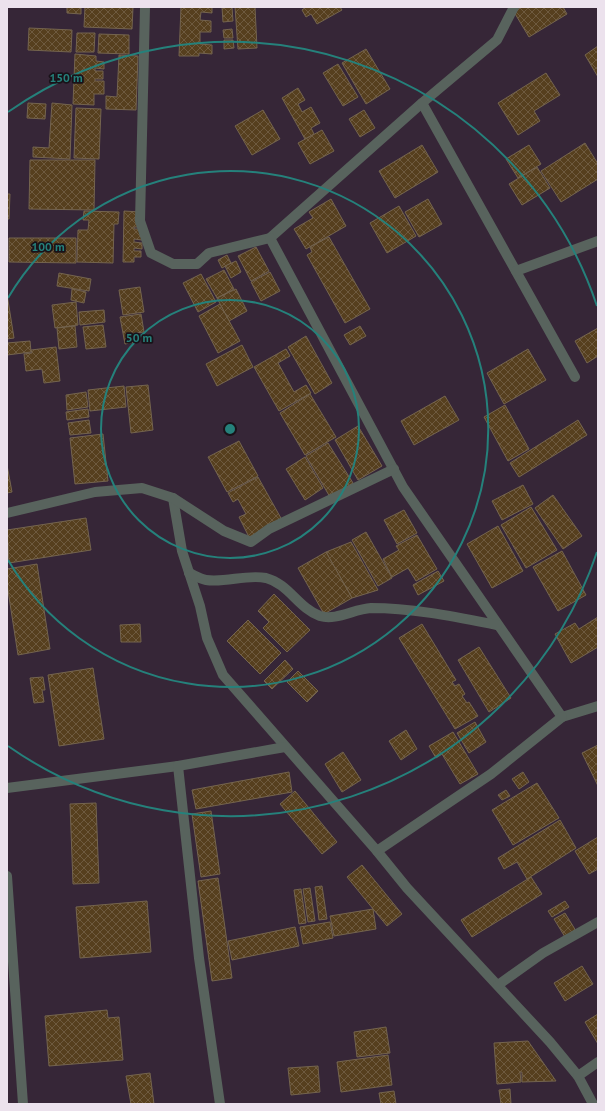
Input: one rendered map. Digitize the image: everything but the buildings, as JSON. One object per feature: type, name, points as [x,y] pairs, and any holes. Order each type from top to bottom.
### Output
[{"type":"street","points":[[145,7],[140,221],[151,253],[173,264],[197,264],[209,253],[270,238],[422,103],[497,40],[514,7]]},
{"type":"street","points":[[422,103],[575,378]]},
{"type":"street","points":[[270,238],[403,487],[562,718]]},
{"type":"street","points":[[516,271],[598,241]]},
{"type":"street","points":[[7,513],[95,492],[142,488],[173,498],[224,531],[251,542],[269,529],[394,469]]},
{"type":"street","points":[[173,498],[182,551],[208,638],[223,675],[377,851],[407,888],[550,1042],[578,1076],[592,1104]]},
{"type":"street","points":[[189,572],[204,579],[221,580],[241,577],[266,578],[286,588],[304,606],[321,616],[338,616],[357,609],[372,608],[439,614],[497,625]]},
{"type":"street","points":[[377,851],[490,774],[562,718],[598,706]]},
{"type":"street","points":[[7,788],[178,766],[285,747]]},
{"type":"street","points":[[178,766],[200,958],[220,1104]]},
{"type":"street","points":[[7,876],[23,1104]]},
{"type":"street","points":[[498,985],[543,953],[598,922]]},
{"type":"street","points":[[578,1076],[598,1062]]}]
